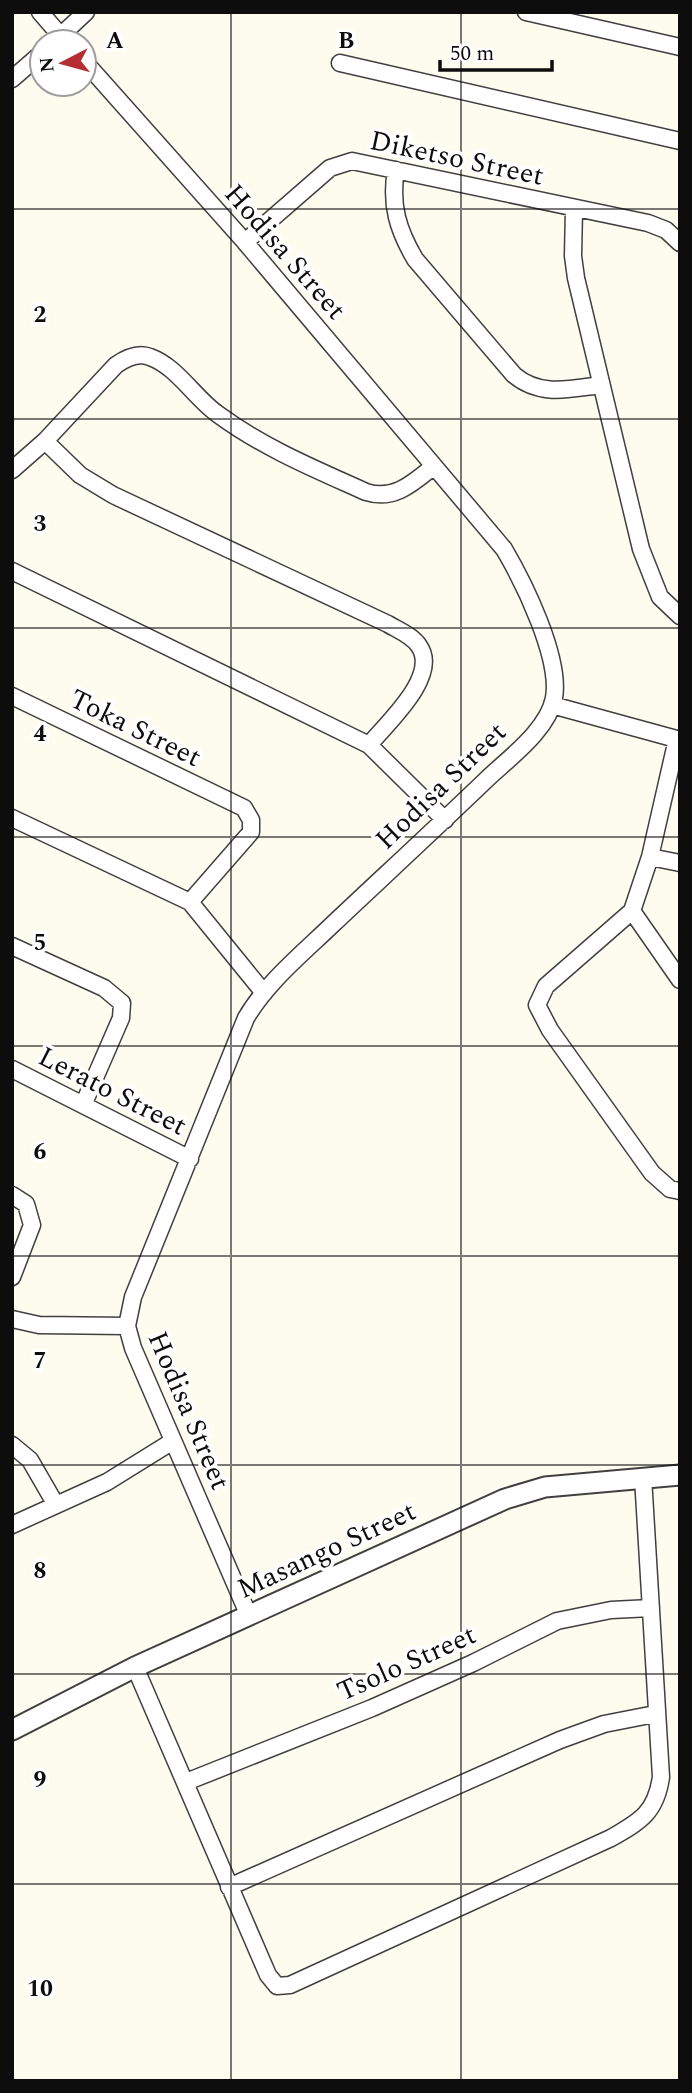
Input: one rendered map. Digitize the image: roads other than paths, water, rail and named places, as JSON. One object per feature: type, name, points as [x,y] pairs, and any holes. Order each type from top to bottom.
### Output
[{"type":"street","points":[[40,12],[52,28]]},
{"type":"street","points":[[72,28],[86,12]]},
{"type":"street","points":[[526,12],[566,17],[680,47]]},
{"type":"street","points":[[340,63],[680,141]]},
{"type":"street","points":[[12,79],[28,65]]},
{"type":"street","name":"Hodisa Street","points":[[98,77],[245,242],[434,466],[468,502],[504,549],[523,580],[539,621],[555,679],[552,705],[544,720],[513,754],[264,993],[246,1018],[132,1297],[127,1326],[133,1348],[249,1616]]},
{"type":"street","name":"Diketso Street","points":[[245,242],[338,163],[363,161],[648,223],[666,230],[680,243]]},
{"type":"street","points":[[396,170],[394,206],[403,238],[415,260],[514,375],[527,386],[541,390],[601,385]]},
{"type":"street","points":[[574,209],[573,256],[601,385],[645,561],[660,597],[680,616]]},
{"type":"street","points":[[12,470],[45,441],[116,365],[127,358],[143,355],[165,365],[198,398],[240,430],[376,496],[400,491],[434,466]]},
{"type":"street","points":[[45,441],[80,475],[113,495],[388,624],[415,641],[424,659],[419,684],[369,746]]},
{"type":"street","points":[[12,571],[369,746],[445,820]]},
{"type":"street","name":"Toka Street","points":[[12,696],[238,804],[248,813],[251,832],[190,902]]},
{"type":"street","points":[[552,705],[678,739],[650,857],[632,911],[546,986],[537,1007],[652,1172],[670,1189],[680,1191]]},
{"type":"street","points":[[12,818],[190,902],[264,993]]},
{"type":"street","points":[[650,857],[680,863]]},
{"type":"street","points":[[632,911],[680,980]]},
{"type":"street","points":[[12,946],[104,988],[122,1003],[121,1018],[84,1102]]},
{"type":"street","name":"Lerato Street","points":[[12,1069],[84,1102],[190,1159]]},
{"type":"street","points":[[12,1195],[26,1204],[32,1225],[12,1277]]},
{"type":"street","points":[[12,1320],[63,1326],[127,1326]]},
{"type":"street","points":[[12,1525],[107,1482],[173,1441]]},
{"type":"street","points":[[12,1445],[30,1460],[56,1505]]},
{"type":"street","name":"Masango Street","points":[[12,1730],[135,1667],[505,1499],[545,1488],[680,1475]]},
{"type":"street","points":[[135,1667],[268,1975],[277,1986],[290,1985],[633,1825],[655,1804],[661,1777],[655,1714],[652,1608],[643,1477]]},
{"type":"street","name":"Tsolo Street","points":[[186,1782],[372,1708],[473,1663],[557,1621],[611,1610],[652,1608]]},
{"type":"street","points":[[229,1887],[560,1740],[604,1724],[655,1714]]}]
